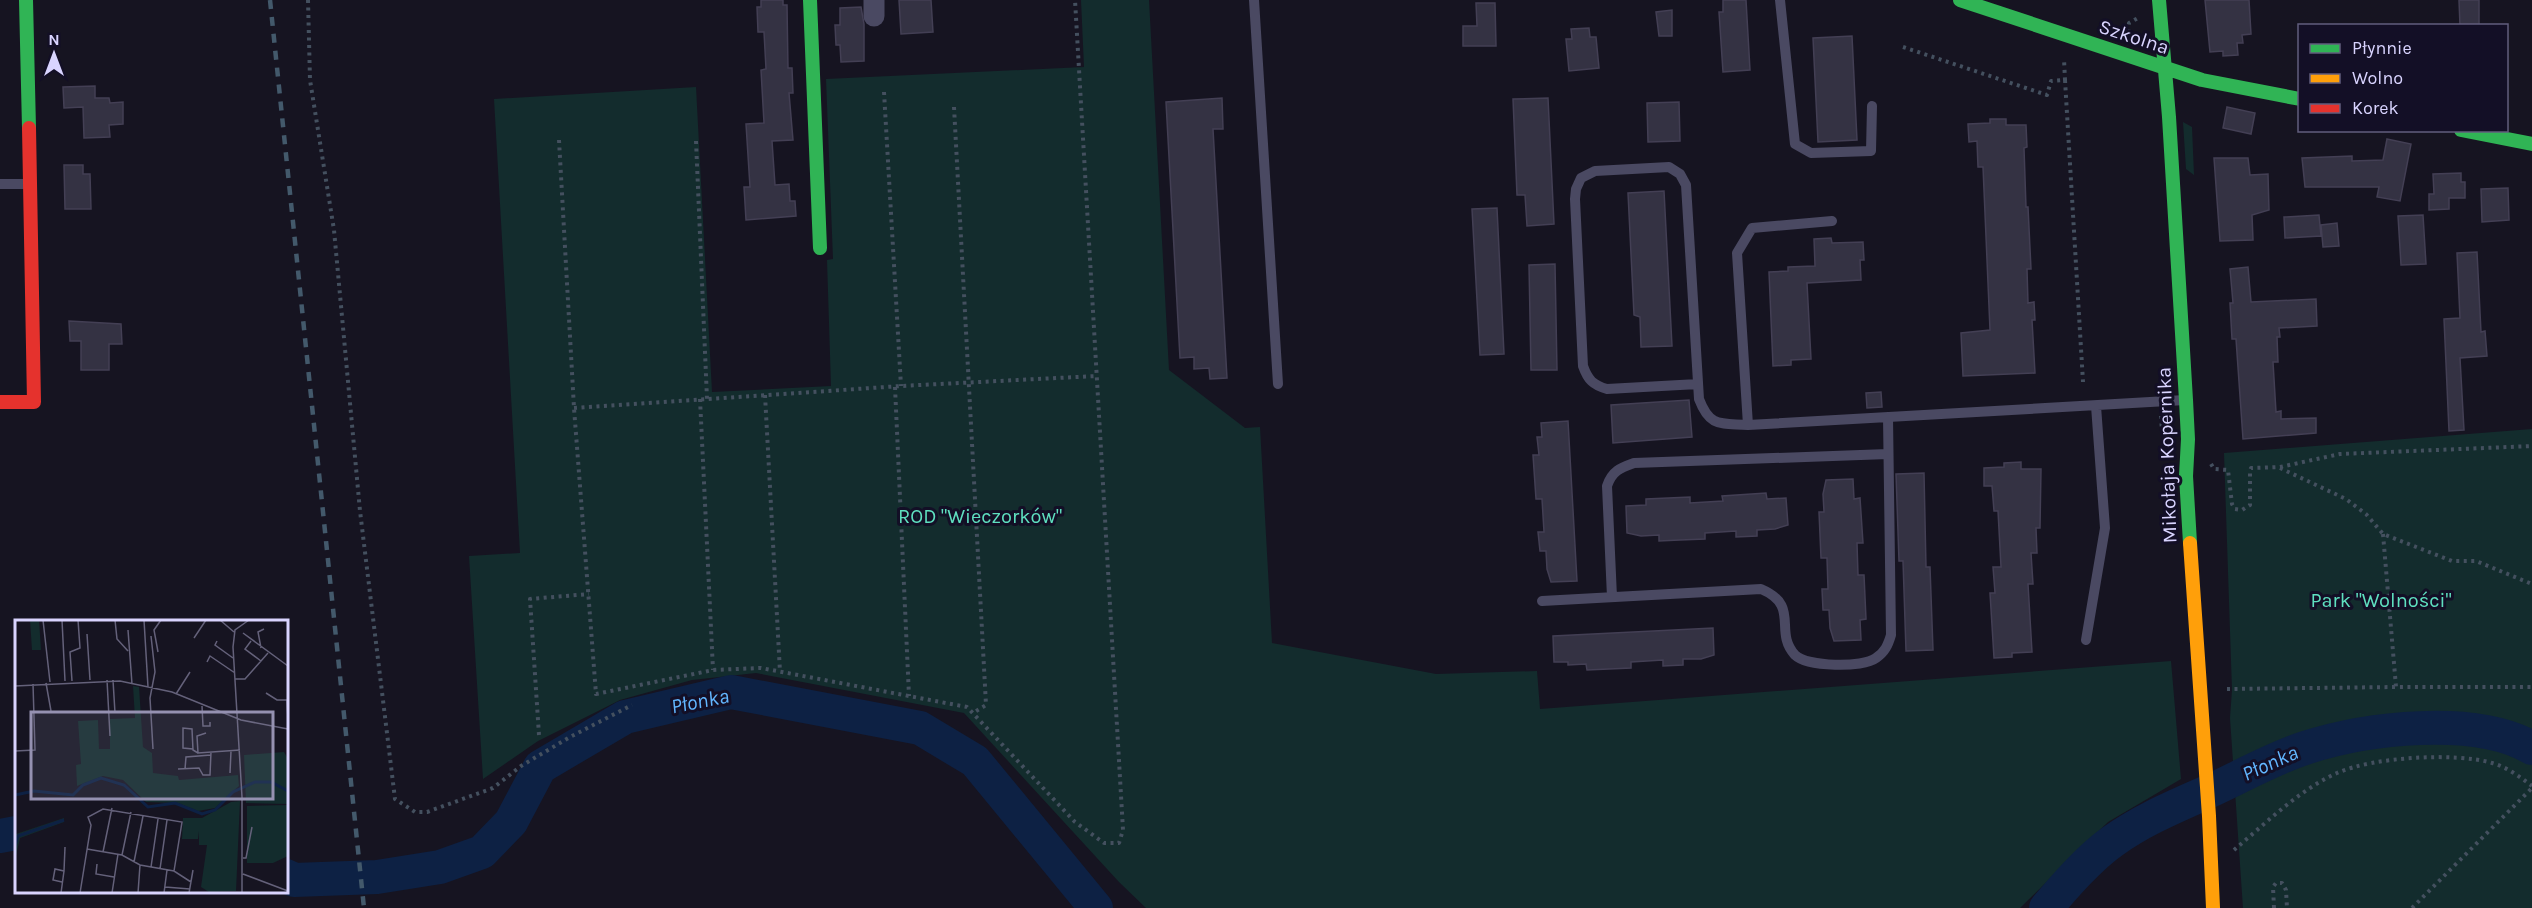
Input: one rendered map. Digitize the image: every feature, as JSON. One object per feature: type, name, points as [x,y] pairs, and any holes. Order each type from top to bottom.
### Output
[{"type":"street","points":[[0,402],[34,402],[26,0]]},
{"type":"street","points":[[810,0],[820,248]]},
{"type":"street","name":"Szkolna","points":[[1960,0],[2202,80],[2298,99]]},
{"type":"street","name":"Mikołaja Kopernika","points":[[2159,0],[2186,400],[2188,512],[2194,632],[2205,742],[2213,908]]},
{"type":"street","points":[[2471,132],[2532,144]]},
{"type":"lane","points":[[1254,0],[1278,384]]},
{"type":"lane","points":[[1779,0],[1795,144],[1811,153],[1871,151],[1872,106]]},
{"type":"lane","points":[[1698,384],[1607,389],[1595,386],[1587,378],[1583,366],[1575,199],[1575,189],[1581,178],[1595,171],[1669,167],[1680,174],[1686,185],[1698,384],[1704,411],[1712,421],[1722,424],[1748,425],[2186,400]]},
{"type":"lane","points":[[0,184],[29,184]]},
{"type":"lane","points":[[1748,425],[1737,253],[1752,228],[1832,221]]},
{"type":"lane","points":[[2086,640],[2105,528],[2096,406]]},
{"type":"lane","points":[[1542,601],[1761,589],[1777,596],[1783,606],[1788,643],[1794,654],[1802,661],[1815,664],[1860,663],[1875,660],[1886,650],[1891,635],[1888,417]]},
{"type":"lane","points":[[1612,597],[1606,486],[1611,476],[1619,468],[1634,463],[1888,454]]},
{"type":"path","points":[[308,0],[310,80],[334,230],[360,511],[395,799],[415,812],[427,812],[494,788],[520,766],[570,736],[632,705]]},
{"type":"path","points":[[559,140],[574,408],[596,694],[713,670],[761,668],[967,707],[1075,822],[1104,843],[1119,843],[1123,830],[1075,0]]},
{"type":"path","points":[[1903,47],[2047,94],[2051,81],[2065,80]]},
{"type":"path","points":[[2064,50],[2083,382]]},
{"type":"path","points":[[884,92],[901,386]]},
{"type":"path","points":[[954,107],[986,705],[973,713]]},
{"type":"path","points":[[696,141],[707,399]]},
{"type":"path","points":[[574,408],[901,386],[1096,376]]},
{"type":"path","points":[[895,387],[909,696]]},
{"type":"path","points":[[765,395],[780,672]]},
{"type":"path","points":[[700,399],[713,670]]},
{"type":"path","points":[[2214,468],[2228,470],[2232,504],[2235,509],[2242,510],[2250,505],[2252,468],[2280,467],[2340,454],[2532,446]]},
{"type":"path","points":[[2280,467],[2346,499],[2366,514],[2383,534],[2452,561],[2476,561],[2532,584]]},
{"type":"path","points":[[2383,534],[2396,687]]},
{"type":"path","points":[[539,735],[530,599],[588,594]]},
{"type":"path","points":[[2227,689],[2532,687]]},
{"type":"path","points":[[2234,850],[2297,798],[2336,773],[2362,764],[2442,758],[2477,760],[2493,763],[2532,787],[2412,908]]},
{"type":"path","points":[[2274,908],[2273,887],[2276,883],[2282,883],[2286,890],[2287,908]]},
{"type":"green space","name":"ROD \"Wieczorków\"","points":[[1081,0],[1149,0],[1169,370],[1245,428],[1260,427],[1272,643],[1436,674],[1537,671],[1540,709],[2171,661],[2181,779],[2108,822],[2020,908],[1146,908],[1119,882],[964,713],[756,673],[692,680],[620,700],[538,741],[483,779],[469,556],[520,553],[494,99],[696,87],[712,392],[831,386],[827,260],[833,259],[826,79],[1084,67]]},
{"type":"green space","points":[[2183,122],[2192,127],[2194,175],[2186,169]]},
{"type":"green space","name":"Park \"Wolności\"","points":[[2532,429],[2532,908],[2243,908],[2230,718],[2232,690],[2224,453]]},
{"type":"building","points":[[761,0],[783,0],[783,5],[787,5],[788,68],[792,68],[793,93],[789,93],[793,140],[772,141],[775,185],[789,184],[790,201],[795,201],[796,216],[746,220],[744,187],[750,187],[746,124],[764,123],[761,70],[766,69],[764,32],[758,32],[757,7],[761,7]]},
{"type":"building","points":[[899,0],[931,0],[933,32],[901,34]]},
{"type":"building","points":[[1723,0],[1746,0],[1750,70],[1723,72],[1719,12],[1723,12]]},
{"type":"building","points":[[2205,0],[2249,0],[2251,34],[2242,35],[2243,43],[2237,43],[2238,55],[2223,56],[2223,51],[2210,52]]},
{"type":"building","points":[[2459,0],[2479,0],[2479,24],[2460,24]]},
{"type":"building","points":[[1476,3],[1495,3],[1496,46],[1463,46],[1463,26],[1477,26]]},
{"type":"building","points":[[861,7],[864,24],[864,61],[841,62],[840,45],[836,45],[835,25],[840,25],[840,8]]},
{"type":"building","points":[[1672,10],[1672,36],[1659,36],[1656,12]]},
{"type":"building","points":[[1589,28],[1590,37],[1596,37],[1599,68],[1569,71],[1566,39],[1572,39],[1571,29]]},
{"type":"building","points":[[1852,36],[1857,140],[1818,142],[1813,38]]},
{"type":"building","points":[[95,86],[95,98],[109,98],[110,103],[123,102],[123,124],[109,125],[110,137],[84,138],[83,107],[64,108],[63,87]]},
{"type":"building","points":[[1222,98],[1223,129],[1213,129],[1227,378],[1210,379],[1209,368],[1194,369],[1194,357],[1180,358],[1166,102]]},
{"type":"building","points":[[1548,98],[1554,224],[1527,226],[1525,195],[1517,195],[1513,99]]},
{"type":"building","points":[[1679,102],[1680,141],[1648,142],[1647,103]]},
{"type":"building","points":[[2227,107],[2255,113],[2251,134],[2223,128]]},
{"type":"building","points":[[1990,119],[2006,119],[2006,125],[2026,125],[2027,147],[2024,148],[2026,207],[2028,207],[2031,269],[2027,269],[2028,303],[2034,302],[2035,320],[2032,320],[2035,373],[1963,376],[1961,333],[1990,330],[1983,167],[1978,167],[1977,141],[1969,142],[1968,124],[1990,123]]},
{"type":"building","points":[[2387,139],[2411,144],[2400,201],[2377,197],[2379,187],[2305,187],[2302,158],[2352,156],[2352,161],[2383,160]]},
{"type":"building","points":[[2214,158],[2248,158],[2250,175],[2268,174],[2269,210],[2252,215],[2253,240],[2220,241]]},
{"type":"building","points":[[64,165],[83,165],[83,174],[90,174],[91,209],[65,209]]},
{"type":"building","points":[[2461,173],[2461,182],[2465,182],[2465,198],[2449,198],[2449,209],[2429,210],[2429,194],[2434,194],[2433,174]]},
{"type":"building","points":[[2508,188],[2509,220],[2482,222],[2481,189]]},
{"type":"building","points":[[1664,191],[1672,346],[1641,347],[1640,317],[1634,315],[1628,193]]},
{"type":"building","points":[[1497,208],[1504,354],[1480,355],[1472,209]]},
{"type":"building","points":[[2319,215],[2321,236],[2285,238],[2284,217]]},
{"type":"building","points":[[2423,215],[2426,264],[2401,265],[2398,216]]},
{"type":"building","points":[[2337,223],[2339,246],[2323,247],[2321,225]]},
{"type":"building","points":[[1831,238],[1832,243],[1863,242],[1864,260],[1860,260],[1861,280],[1807,283],[1811,359],[1791,360],[1791,365],[1773,366],[1769,272],[1788,271],[1788,267],[1815,266],[1814,239]]},
{"type":"building","points":[[2477,252],[2481,332],[2485,331],[2487,356],[2460,358],[2464,430],[2449,431],[2444,319],[2460,318],[2457,253]]},
{"type":"building","points":[[1555,264],[1557,370],[1531,370],[1529,265]]},
{"type":"building","points":[[2248,267],[2251,302],[2316,299],[2317,326],[2279,328],[2278,362],[2273,362],[2276,412],[2281,411],[2281,419],[2316,418],[2316,433],[2243,439],[2236,339],[2232,339],[2230,303],[2233,303],[2230,269]]},
{"type":"building","points":[[69,321],[121,324],[122,344],[109,344],[109,370],[81,370],[81,341],[70,341]]},
{"type":"building","points":[[1881,392],[1882,407],[1867,408],[1866,393]]},
{"type":"building","points":[[1689,400],[1692,437],[1613,443],[1611,405]]},
{"type":"building","points":[[1568,421],[1577,581],[1551,582],[1547,569],[1546,551],[1540,551],[1538,532],[1544,532],[1542,499],[1536,499],[1533,455],[1539,455],[1537,437],[1542,437],[1541,423]]},
{"type":"building","points":[[2021,462],[2021,469],[2041,469],[2040,528],[2036,528],[2037,553],[2031,553],[2033,584],[2028,584],[2032,652],[2012,653],[2012,657],[1994,658],[1990,593],[1995,593],[1993,567],[2001,567],[1998,511],[1994,511],[1992,486],[1984,486],[1984,468],[2004,467],[2004,463]]},
{"type":"building","points":[[1924,473],[1926,567],[1930,567],[1933,650],[1906,651],[1903,561],[1899,561],[1896,474]]},
{"type":"building","points":[[1853,479],[1854,499],[1860,498],[1863,543],[1857,543],[1858,575],[1864,575],[1866,619],[1860,620],[1861,640],[1834,641],[1830,628],[1829,610],[1823,610],[1822,589],[1828,589],[1827,558],[1821,558],[1819,512],[1824,512],[1823,494],[1826,480]]},
{"type":"building","points":[[1766,493],[1767,499],[1786,498],[1788,525],[1775,529],[1757,530],[1757,536],[1736,537],[1736,531],[1705,533],[1705,539],[1659,541],[1659,535],[1641,536],[1627,533],[1626,506],[1646,505],[1646,499],[1690,497],[1690,503],[1723,501],[1722,496]]},
{"type":"building","points":[[1713,628],[1714,655],[1701,659],[1683,659],[1683,665],[1663,666],[1663,660],[1631,662],[1631,668],[1587,670],[1586,664],[1568,665],[1568,662],[1554,662],[1553,636]]},
{"type":"waterway","name":"Płonka","points":[[288,877],[294,880],[377,877],[440,867],[482,852],[511,822],[540,767],[625,717],[731,692],[920,728],[975,761],[1096,908]]},
{"type":"waterway","name":"Płonka","points":[[2046,908],[2087,863],[2137,825],[2270,762],[2305,748],[2358,735],[2420,728],[2481,731],[2508,738],[2532,748]]},
{"type":"waterway","name":"Płonka","points":[[0,836],[15,833]]},
{"type":"railway","points":[[270,0],[364,908]]},
{"type":"traffic: fast","points":[[26,0],[29,128]]},
{"type":"traffic: fast","points":[[810,0],[820,248]]},
{"type":"traffic: fast","points":[[1960,0],[2202,80],[2298,99]]},
{"type":"traffic: fast","points":[[2159,0],[2169,117],[2186,400],[2188,439],[2186,476],[2190,543]]},
{"type":"traffic: fast","points":[[2471,132],[2532,144]]},
{"type":"traffic: slow","points":[[2190,543],[2213,908]]},
{"type":"traffic: jam","points":[[0,402],[34,402],[29,128]]}]
